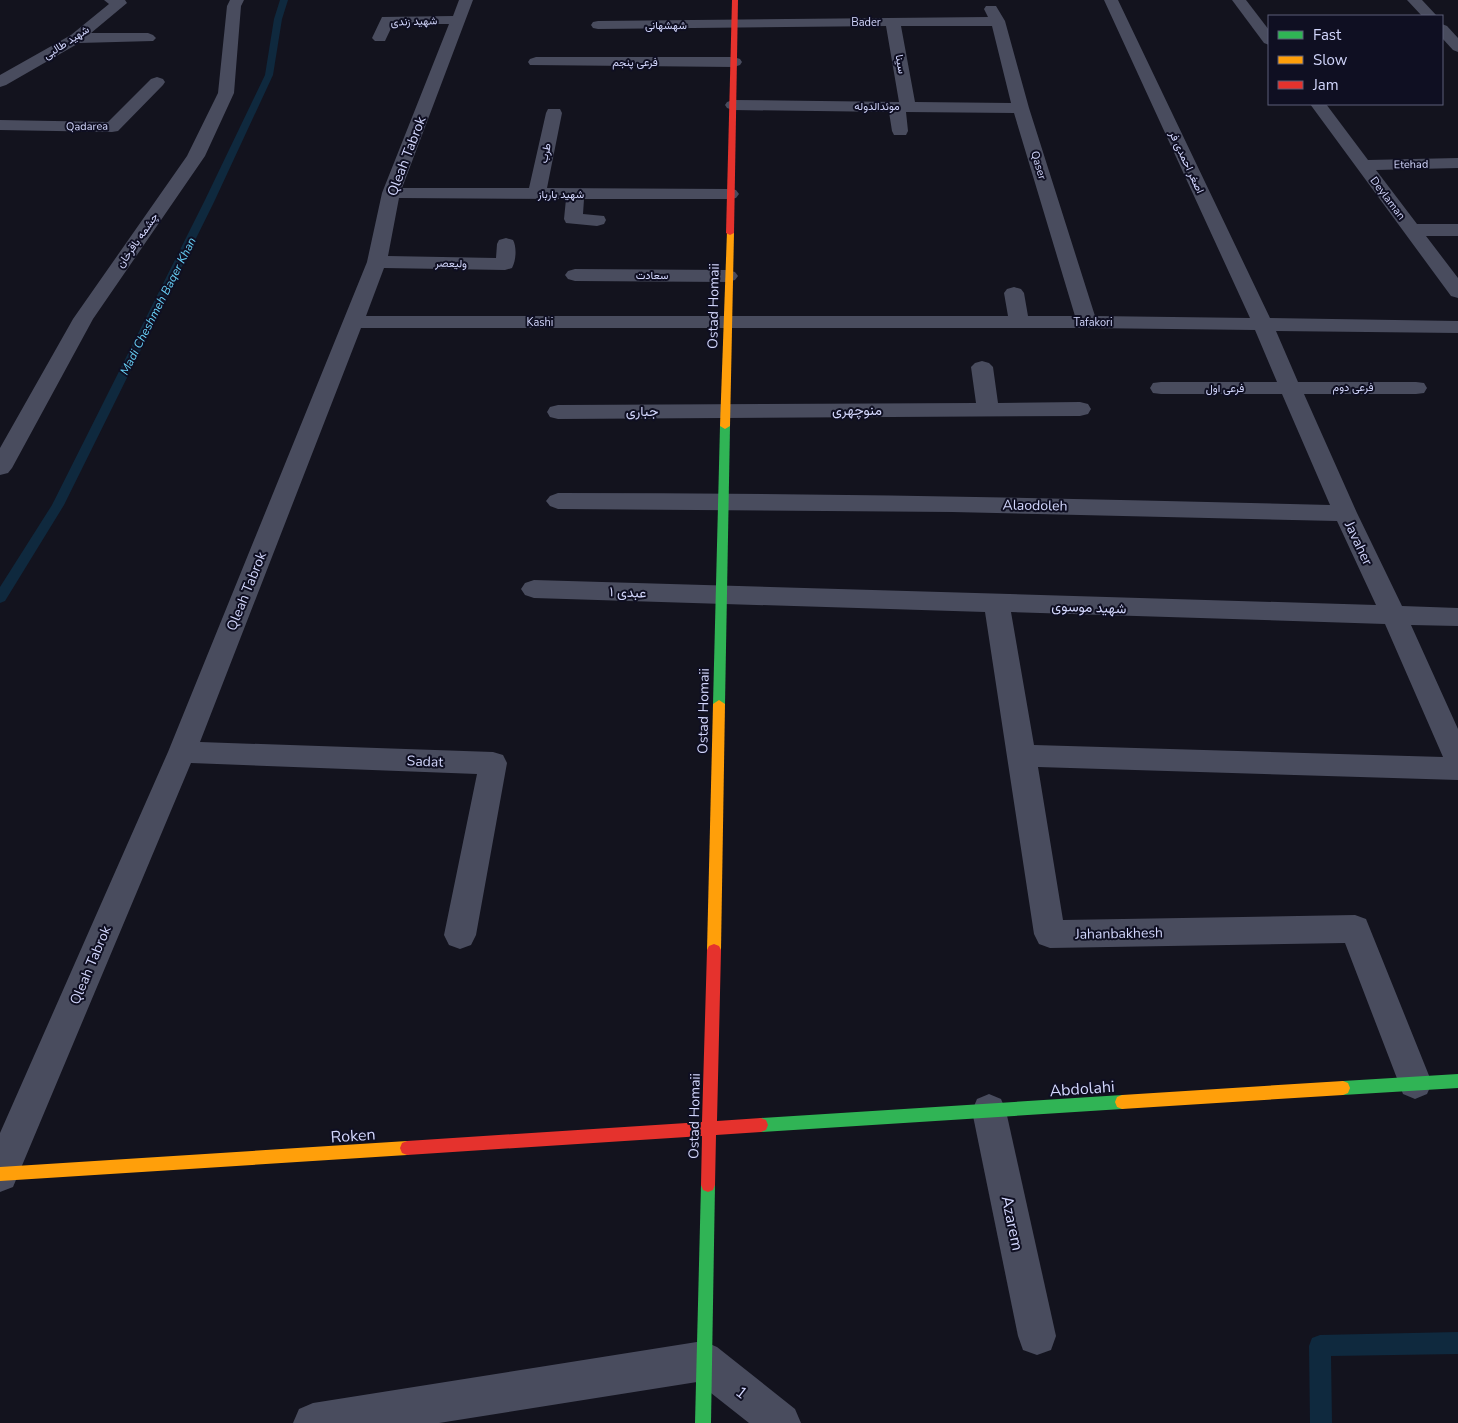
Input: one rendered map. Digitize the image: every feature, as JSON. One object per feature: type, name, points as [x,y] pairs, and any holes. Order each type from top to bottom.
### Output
[{"type":"street","name":"شهید طالبی","points":[[0,82],[76,38],[120,3],[111,0]]},
{"type":"street","name":"چشمه باقرخان","points":[[0,468],[83,319],[196,156],[226,93],[234,6],[237,0]]},
{"type":"street","name":"Ostad Homaii","points":[[702,1423],[735,0]]},
{"type":"street","name":"اصغر احمدی فر","points":[[1111,0],[1263,325]]},
{"type":"street","points":[[1240,0],[1267,35]]},
{"type":"street","points":[[1414,0],[1429,15]]},
{"type":"street","name":"شهید زندی","points":[[380,38],[387,20],[463,10]]},
{"type":"street","name":"Qleah Tabrok","points":[[0,1174],[182,752],[377,262],[391,193],[463,10]]},
{"type":"street","name":"Bader","points":[[734,24],[894,22],[995,15]]},
{"type":"street","name":"Qaser","points":[[995,15],[1021,108],[1087,322]]},
{"type":"street","name":"سینا","points":[[894,22],[902,106],[900,132]]},
{"type":"street","name":"شهشهانی","points":[[598,25],[734,24]]},
{"type":"street","points":[[1446,30],[1458,47]]},
{"type":"street","points":[[76,38],[148,38]]},
{"type":"street","name":"فرعی پنجم","points":[[536,62],[734,62]]},
{"type":"street","name":"Qadarea","points":[[0,125],[112,127],[157,82]]},
{"type":"street","name":"موئدالدوله","points":[[733,105],[1021,108]]},
{"type":"street","name":"Deylaman","points":[[1319,105],[1458,292]]},
{"type":"street","name":"طرب","points":[[536,193],[554,113]]},
{"type":"street","name":"Etehad","points":[[1364,165],[1458,163]]},
{"type":"street","name":"شهید بارباز","points":[[391,193],[730,194]]},
{"type":"street","points":[[576,194],[573,219],[598,220]]},
{"type":"street","points":[[1412,230],[1458,230]]},
{"type":"street","name":"ولیعصر","points":[[377,262],[505,264],[506,244]]},
{"type":"street","name":"سعادت","points":[[575,275],[728,276]]},
{"type":"street","points":[[1014,293],[1019,323]]},
{"type":"street","name":"Kashi","points":[[352,322],[728,322]]},
{"type":"street","name":"Tafakori","points":[[728,322],[1087,322],[1458,327]]},
{"type":"street","name":"Javaher","points":[[1263,325],[1289,387],[1394,616],[1450,725],[1458,760]]},
{"type":"street","points":[[982,367],[988,410]]},
{"type":"street","name":"فرعی دوم","points":[[1289,387],[1416,388]]},
{"type":"street","name":"فرعی اول","points":[[1161,388],[1289,387]]},
{"type":"street","name":"منوچهری","points":[[726,411],[1080,409]]},
{"type":"street","name":"جباری","points":[[558,412],[726,411]]},
{"type":"street","name":"Alaodoleh","points":[[558,501],[724,500],[1048,505],[1346,513]]},
{"type":"street","name":"عبدی ۱","points":[[534,589],[721,596]]},
{"type":"street","name":"شهید موسوی","points":[[721,596],[1458,618]]},
{"type":"street","name":"Jahanbakhesh","points":[[996,604],[1050,934],[1355,929],[1415,1083]]},
{"type":"street","name":"Sadat","points":[[182,752],[493,763],[460,935]]},
{"type":"street","points":[[1021,756],[1458,769]]},
{"type":"street","name":"Abdolahi","points":[[709,1128],[1458,1081]]},
{"type":"street","name":"Azarem","points":[[989,1111],[1037,1336]]},
{"type":"street","name":"Roken","points":[[0,1174],[709,1128]]},
{"type":"street","points":[[313,1423],[703,1361]]},
{"type":"street","name":"1","points":[[703,1361],[781,1423]]},
{"type":"waterway","name":"Madi Cheshmeh Baqer Khan","points":[[0,598],[58,505],[209,202],[269,75],[278,19],[284,0]]},
{"type":"waterway","points":[[1321,1423],[1320,1346],[1458,1343]]},
{"type":"traffic: fast","points":[[719,704],[725,426]]},
{"type":"traffic: fast","points":[[1343,1088],[1458,1081]]},
{"type":"traffic: fast","points":[[761,1125],[1122,1102]]},
{"type":"traffic: fast","points":[[703,1423],[708,1185]]},
{"type":"traffic: slow","points":[[725,426],[730,233]]},
{"type":"traffic: slow","points":[[714,950],[719,704]]},
{"type":"traffic: slow","points":[[1122,1102],[1343,1088]]},
{"type":"traffic: slow","points":[[0,1174],[407,1148]]},
{"type":"traffic: jam","points":[[730,233],[735,0]]},
{"type":"traffic: jam","points":[[708,1185],[714,950]]},
{"type":"traffic: jam","points":[[407,1148],[761,1125]]}]
